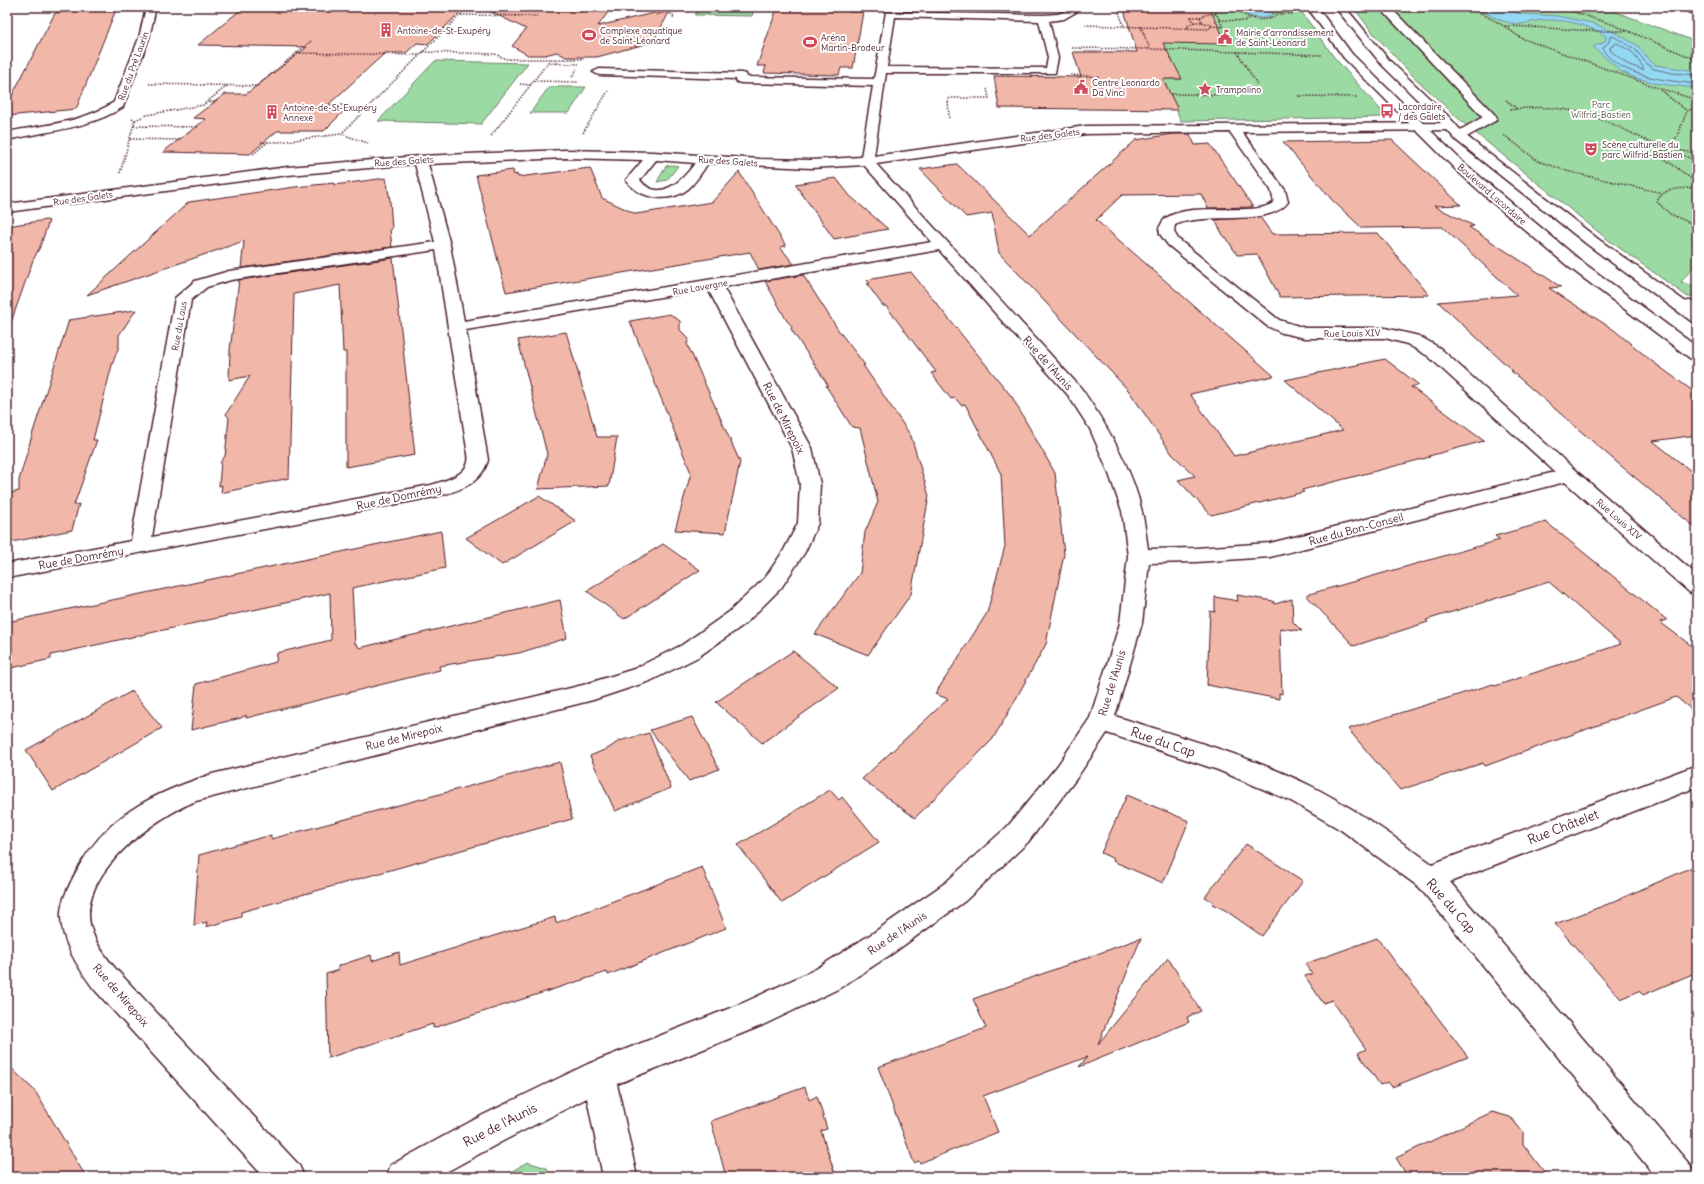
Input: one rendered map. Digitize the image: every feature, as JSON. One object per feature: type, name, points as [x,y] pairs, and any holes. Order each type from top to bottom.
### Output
[{"type":"street","name":"Rue du Pré Laurin","points":[[7,136],[104,114],[114,109],[119,104],[144,38],[152,7]]},
{"type":"street","points":[[867,160],[890,14],[1043,18],[1060,17],[1071,12],[1070,7]]},
{"type":"street","name":"Boulevard Lacordaire","points":[[1312,7],[1349,56],[1390,97],[1416,126],[1475,182],[1559,251],[1697,355]]},
{"type":"street","points":[[1340,7],[1386,63],[1454,131],[1582,233],[1697,318]]},
{"type":"street","points":[[1384,7],[1491,118],[1454,131]]},
{"type":"street","points":[[1683,7],[1697,12]]},
{"type":"street","points":[[881,70],[1051,71],[1053,58],[1043,18]]},
{"type":"street","points":[[599,72],[742,76],[741,80],[879,83]]},
{"type":"street","name":"Rue des Galets","points":[[7,208],[288,171],[420,160],[516,155],[653,156],[789,164],[867,160],[1075,131],[1416,126],[1454,131]]},
{"type":"street","name":"Rue Louis XIV","points":[[1233,128],[1278,190],[1281,202],[1276,208],[1263,212],[1196,215],[1171,220],[1166,228],[1166,233],[1173,242],[1258,312],[1281,326],[1305,333],[1320,334],[1371,331],[1385,333],[1413,340],[1434,352],[1569,475],[1697,586]]},
{"type":"street","points":[[653,156],[633,180],[636,186],[642,190],[653,192],[667,192],[683,186],[704,159]]},
{"type":"street","name":"Rue de Domrémy","points":[[7,571],[434,491],[454,484],[471,474],[478,462],[477,449],[442,245],[420,160]]},
{"type":"street","name":"Rue de l'Aunis","points":[[404,1177],[493,1128],[599,1075],[752,1014],[826,979],[883,943],[956,892],[1018,834],[1067,772],[1101,721],[1131,622],[1139,556],[1132,511],[1118,471],[1099,429],[1074,392],[867,160]]},
{"type":"street","name":"Rue du Laus","points":[[140,547],[183,298],[201,284],[230,276],[442,245]]},
{"type":"street","name":"Rue Lavergne","points":[[457,327],[714,285],[942,245]]},
{"type":"street","name":"Rue de Mirepoix","points":[[286,1177],[104,978],[87,955],[76,930],[74,914],[87,879],[96,864],[116,838],[146,815],[177,797],[212,785],[584,694],[642,675],[690,651],[742,613],[773,583],[794,552],[808,523],[810,484],[802,448],[714,285]]},
{"type":"street","points":[[1680,306],[1697,305]]},
{"type":"street","name":"Rue du Bon-Conseil","points":[[1139,556],[1196,555],[1270,550],[1569,475]]},
{"type":"street","name":"Rue du Cap","points":[[1101,721],[1213,759],[1301,794],[1377,840],[1429,878],[1678,1177]]},
{"type":"street","name":"Rue Châtelet","points":[[1429,878],[1697,776]]},
{"type":"street","points":[[599,1075],[620,1177]]},
{"type":"path","points":[[660,7],[674,16],[673,18]]},
{"type":"path","points":[[735,7],[777,7]]},
{"type":"path","points":[[1091,9],[1107,7]]},
{"type":"path","points":[[1114,7],[1123,7]]},
{"type":"path","points":[[1118,7],[1124,26]]},
{"type":"path","points":[[1470,7],[1504,26],[1521,38],[1658,88],[1697,100]]},
{"type":"path","points":[[1559,7],[1614,25],[1697,60]]},
{"type":"path","points":[[1188,28],[1187,26],[1194,22],[1202,22],[1211,26],[1223,27],[1213,8]]},
{"type":"path","points":[[1209,9],[1242,10],[1259,8],[1270,10],[1276,14],[1271,18],[1252,18],[1241,14],[1240,12],[1242,10]]},
{"type":"path","points":[[261,142],[279,142],[341,134],[466,9]]},
{"type":"path","points":[[656,15],[666,12]]},
{"type":"path","points":[[1194,22],[1191,17],[1216,14]]},
{"type":"path","points":[[461,15],[538,16]]},
{"type":"path","points":[[1200,17],[1202,22]]},
{"type":"path","points":[[1219,20],[1244,21],[1252,18]]},
{"type":"path","points":[[1084,25],[1188,28],[1208,28],[1211,26]]},
{"type":"path","points":[[1504,26],[1540,27],[1590,32],[1629,31]]},
{"type":"path","points":[[1141,27],[1150,49]]},
{"type":"path","points":[[126,84],[257,86],[311,41]]},
{"type":"path","points":[[1068,48],[1237,51],[1349,56]]},
{"type":"path","points":[[1237,51],[1257,84]]},
{"type":"path","points":[[423,52],[495,54],[506,60],[588,59]]},
{"type":"path","points":[[296,53],[420,56]]},
{"type":"path","points":[[490,136],[550,60]]},
{"type":"path","points":[[548,63],[581,64]]},
{"type":"path","points":[[1067,75],[1090,75],[1099,77]]},
{"type":"path","points":[[572,77],[577,77]]},
{"type":"path","points":[[534,81],[579,82]]},
{"type":"path","points":[[520,84],[531,85]]},
{"type":"path","points":[[949,118],[948,98],[989,98],[987,84]]},
{"type":"path","points":[[98,196],[117,183],[135,120],[147,115],[203,104],[227,86]]},
{"type":"path","points":[[1658,88],[1687,111]]},
{"type":"path","points":[[582,134],[609,91]]},
{"type":"path","points":[[1170,94],[1232,95]]},
{"type":"path","points":[[1298,96],[1390,97]]},
{"type":"path","points":[[207,102],[214,102]]},
{"type":"path","points":[[1517,109],[1545,105],[1585,112],[1602,118],[1653,144],[1667,144],[1673,147],[1674,150],[1697,161]]},
{"type":"path","points":[[1667,144],[1677,137],[1687,111],[1697,107]]},
{"type":"path","points":[[1486,121],[1538,161],[1570,172],[1662,193],[1697,188]]},
{"type":"path","points":[[134,126],[198,127]]},
{"type":"path","points":[[130,139],[182,140]]},
{"type":"path","points":[[1653,144],[1653,147],[1662,150],[1674,150],[1697,154]]},
{"type":"path","points":[[1662,150],[1661,156],[1697,183]]},
{"type":"path","points":[[1662,193],[1656,202],[1663,210],[1681,220],[1697,226]]},
{"type":"green space","points":[[1208,7],[1298,7],[1334,57],[1387,117],[1181,121],[1163,79],[1182,79],[1147,49]]},
{"type":"green space","name":"Parc Wilfrid-Bastien","points":[[1353,7],[1603,7],[1697,42],[1697,262],[1681,282],[1697,287],[1697,296],[1688,297],[1607,239],[1462,122],[1413,76],[1373,33]]},
{"type":"green space","points":[[699,9],[754,10],[752,16],[695,15]]},
{"type":"green space","points":[[435,61],[528,63],[481,124],[378,121]]},
{"type":"green space","points":[[549,87],[586,87],[569,113],[530,113]]},
{"type":"green space","points":[[666,166],[678,166],[667,180],[657,182]]},
{"type":"green space","points":[[527,1162],[547,1168],[550,1177],[503,1177]]},
{"type":"water","points":[[1476,7],[1503,7],[1504,10],[1521,14],[1557,16],[1592,23],[1618,34],[1638,46],[1655,65],[1697,71],[1697,88],[1659,84],[1636,78],[1622,72],[1594,48],[1594,46],[1603,43],[1606,40],[1606,36],[1583,25],[1558,20],[1541,20],[1524,24],[1513,24],[1486,13]]},
{"type":"water","points":[[1248,9],[1262,9],[1273,14],[1267,18],[1255,17],[1244,13]]},
{"type":"building","points":[[117,7],[76,109],[7,116],[7,105],[55,13]]},
{"type":"building","points":[[244,7],[465,7],[428,44],[417,43],[406,53],[385,53],[328,105],[350,105],[324,131],[277,131],[250,154],[163,152],[206,119],[193,118],[225,94],[246,94],[307,47],[198,45]]},
{"type":"building","name":"Complexe aquatique de Saint-Léonard","points":[[481,7],[612,7],[598,26],[671,9],[653,42],[597,57],[566,57],[557,52],[545,55],[528,55],[512,46],[526,29]]},
{"type":"building","name":"Aréna Martin-Brodeur","points":[[780,7],[849,8],[849,12],[863,12],[853,68],[841,68],[839,75],[764,73],[766,66],[757,66],[776,11],[779,11]]},
{"type":"building","name":"Centre Leonardo Da Vinci","points":[[1123,7],[1209,7],[1227,44],[1163,43],[1182,79],[1163,79],[1178,110],[999,108],[994,76],[1081,77],[1073,52],[1137,52]]},
{"type":"building","points":[[1173,134],[1190,134],[1195,145],[1210,144],[1253,207],[1208,208],[1201,194],[1122,195],[1096,220],[1274,376],[1190,394],[1234,456],[1343,430],[1285,380],[1385,359],[1419,385],[1411,387],[1484,441],[1429,456],[1430,457],[1302,490],[1304,492],[1211,515],[1178,480],[1195,476],[1172,454],[1129,391],[999,253],[992,213],[966,217],[920,169],[957,164],[1030,235],[1136,140]]},
{"type":"building","points":[[1392,140],[1461,205],[1434,206],[1474,226],[1469,227],[1561,287],[1549,288],[1614,330],[1653,362],[1697,394],[1697,435],[1653,441],[1696,475],[1693,476],[1697,479],[1697,529],[1511,371],[1513,371],[1438,302],[1517,295],[1442,227],[1362,228],[1332,200],[1283,142]]},
{"type":"building","points":[[590,168],[602,198],[636,214],[712,202],[739,172],[786,246],[780,247],[794,264],[759,270],[750,252],[506,292],[476,175],[513,170],[514,175],[517,174],[518,177]]},
{"type":"building","points":[[386,178],[390,200],[392,229],[390,229],[392,247],[241,268],[244,241],[87,295],[189,202],[295,187],[334,183],[334,185]]},
{"type":"building","points":[[836,178],[850,196],[888,229],[834,239],[795,184]]},
{"type":"building","points":[[1260,217],[1272,234],[1378,233],[1429,295],[1280,297],[1257,254],[1237,255],[1226,237],[1224,237],[1215,220]]},
{"type":"building","points":[[46,220],[49,221],[40,247],[33,260],[10,325],[7,324],[7,226]]},
{"type":"building","points":[[393,258],[415,455],[346,467],[346,352],[343,352],[340,285],[294,294],[289,478],[221,493],[222,485],[219,486],[221,461],[225,456],[229,418],[226,414],[250,376],[229,380],[230,350],[239,280]]},
{"type":"building","points":[[911,272],[1012,397],[1055,473],[1064,554],[1046,644],[1007,715],[992,740],[915,818],[862,779],[948,699],[935,694],[987,613],[1005,546],[1001,474],[965,404],[961,405],[955,398],[951,399],[931,373],[936,372],[886,306],[883,306],[867,284],[870,284],[867,280]]},
{"type":"building","points":[[803,275],[839,331],[865,365],[863,365],[911,436],[929,496],[911,594],[868,655],[815,634],[860,573],[865,532],[878,502],[860,428],[852,427],[826,386],[828,385],[791,329],[792,326],[787,321],[765,281]]},
{"type":"building","points":[[136,310],[119,335],[119,346],[112,365],[93,440],[97,440],[74,505],[79,504],[72,530],[7,543],[7,494],[19,491],[19,480],[33,432],[69,320]]},
{"type":"building","points":[[670,314],[680,321],[680,330],[689,339],[687,344],[740,462],[725,533],[675,530],[691,473],[630,321]]},
{"type":"building","points":[[566,332],[597,437],[617,437],[609,486],[538,489],[547,454],[518,340]]},
{"type":"building","points":[[539,496],[576,521],[502,565],[466,538]]},
{"type":"building","points":[[1546,522],[1667,620],[1660,622],[1697,650],[1697,714],[1676,697],[1485,766],[1483,763],[1400,790],[1348,729],[1493,684],[1495,686],[1621,644],[1549,582],[1426,620],[1428,622],[1354,646],[1306,595],[1500,540],[1495,536]]},
{"type":"building","points":[[441,531],[445,568],[352,588],[355,644],[357,644],[359,648],[560,600],[567,638],[519,653],[439,666],[440,670],[246,718],[246,715],[241,718],[191,730],[196,684],[276,662],[277,653],[331,640],[330,593],[51,655],[51,659],[7,669],[7,622]]},
{"type":"building","points":[[663,544],[700,570],[624,619],[587,591]]},
{"type":"building","points":[[1237,595],[1273,601],[1275,604],[1292,599],[1293,622],[1302,631],[1280,628],[1282,694],[1279,693],[1279,699],[1207,685],[1210,611],[1215,612],[1215,597],[1238,601]]},
{"type":"building","points":[[793,651],[839,688],[762,743],[716,702]]},
{"type":"building","points":[[132,691],[162,728],[53,791],[26,750]]},
{"type":"building","points":[[692,717],[719,769],[689,781],[650,730]]},
{"type":"building","points":[[649,733],[671,788],[615,811],[590,756],[609,748],[619,741]]},
{"type":"building","points":[[560,762],[572,819],[241,912],[241,917],[206,927],[207,922],[194,925],[199,855],[271,835],[271,839]]},
{"type":"building","points":[[830,790],[839,800],[842,797],[879,842],[782,903],[738,845]]},
{"type":"building","points":[[1127,795],[1189,821],[1163,883],[1113,861],[1114,859],[1101,853]]},
{"type":"building","points":[[1246,844],[1303,881],[1262,936],[1225,910],[1212,904],[1214,902],[1205,897]]},
{"type":"building","points":[[1697,865],[1697,972],[1643,995],[1639,991],[1621,999],[1555,924],[1608,904]]},
{"type":"building","points":[[702,867],[726,928],[608,975],[607,972],[433,1028],[433,1024],[328,1058],[326,974],[338,970],[338,966],[371,955],[372,961],[399,952],[400,965],[555,917],[556,923]]},
{"type":"building","points":[[1141,938],[1098,1044],[1168,958],[1201,1011],[1187,1017],[1189,1022],[1079,1067],[1087,1057],[983,1096],[998,1132],[920,1163],[919,1161],[914,1163],[878,1067],[986,1028],[973,999]]},
{"type":"building","points":[[1377,938],[1468,1057],[1392,1087],[1388,1082],[1380,1085],[1358,1053],[1366,1049],[1332,1000],[1323,1003],[1305,976],[1312,974],[1305,964]]},
{"type":"building","points":[[7,1064],[35,1091],[86,1177],[7,1177]]},
{"type":"building","points":[[805,1087],[809,1100],[817,1096],[827,1129],[821,1131],[836,1177],[726,1177],[711,1121]]},
{"type":"building","points":[[1492,1112],[1510,1117],[1523,1132],[1523,1144],[1548,1177],[1408,1177],[1396,1158]]},
{"type":"place","name":"Antoine-de-St-Exupéry","points":[[386,30]]},
{"type":"place","name":"Complexe aquatique de Saint-Léonard","points":[[589,35]]},
{"type":"place","name":"Mairie d'arrondissement de Saint-Léonard","points":[[1225,37]]},
{"type":"place","name":"Aréna Martin-Brodeur","points":[[810,42]]},
{"type":"place","name":"Centre Leonardo Da Vinci","points":[[1081,87]]},
{"type":"place","name":"Trampolino","points":[[1205,89]]},
{"type":"place","name":"Lacordaire / des Galets","points":[[1387,111]]},
{"type":"place","name":"Antoine-de-St-Exupéry Annexe","points":[[272,112]]},
{"type":"place","name":"Scène culturelle du parc Wilfrid-Bastien","points":[[1591,149]]}]
